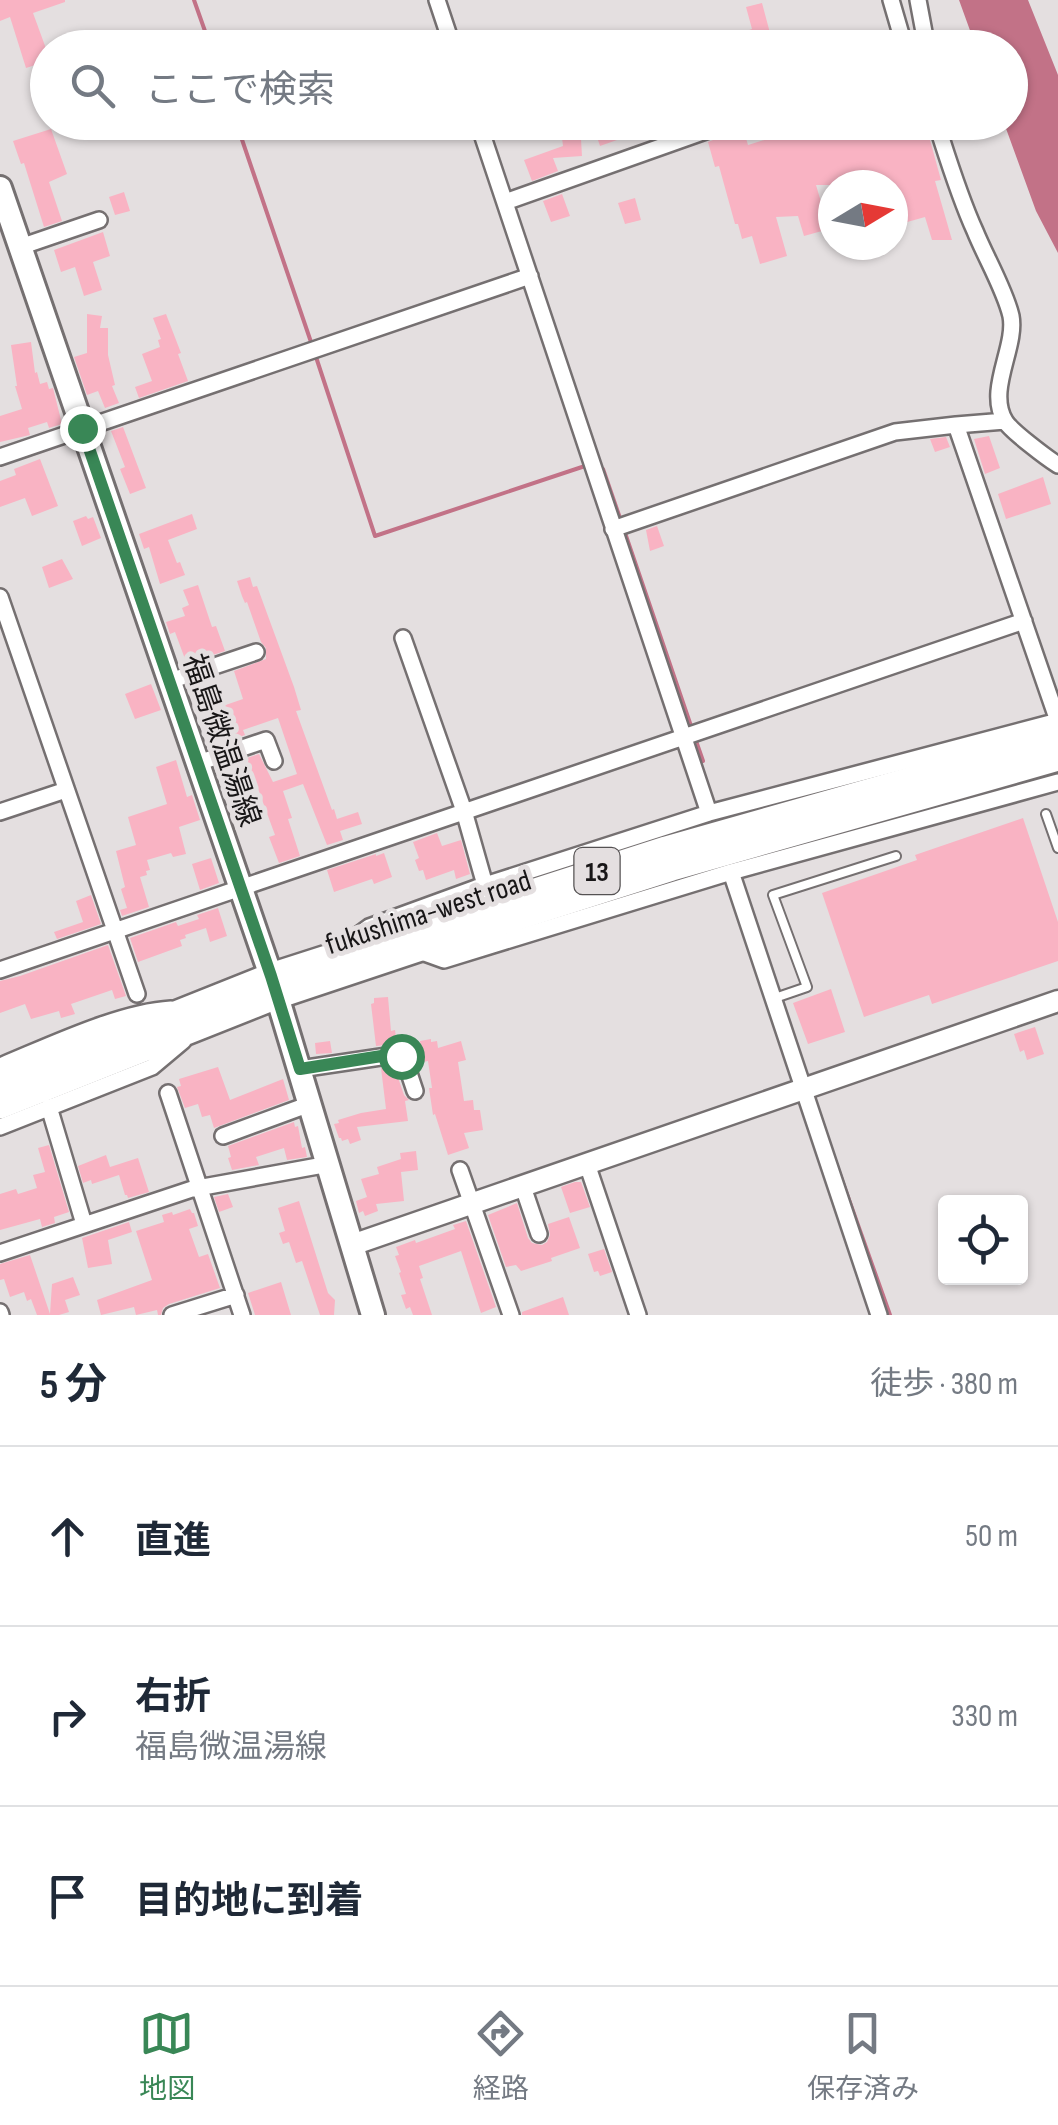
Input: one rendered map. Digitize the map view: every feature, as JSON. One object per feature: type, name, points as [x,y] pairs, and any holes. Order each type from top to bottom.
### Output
[{"type":"highway","name":"fukushima-west road","points":[[274,986],[415,950],[929,785],[1058,738]]},
{"type":"highway","name":"fukushima-west road","points":[[0,1084],[198,1016],[347,952],[666,848],[1058,758]]},
{"type":"highway","name":"fukushima-west road","points":[[0,1106],[198,1016]]},
{"type":"main road","name":"福島微温湯線","points":[[0,188],[274,986],[374,1315]]},
{"type":"street","points":[[437,0],[447,30]]},
{"type":"street","points":[[891,0],[900,30]]},
{"type":"street","points":[[918,0],[924,30]]},
{"type":"street","points":[[484,140],[709,813]]},
{"type":"street","points":[[505,202],[679,140]]},
{"type":"street","points":[[942,140],[968,216],[1011,317],[1012,336],[1000,379],[1005,421],[1058,465]]},
{"type":"street","points":[[20,247],[99,220]]},
{"type":"street","points":[[0,457],[530,276]]},
{"type":"street","points":[[613,529],[895,432],[1005,421]]},
{"type":"street","points":[[347,952],[354,938],[369,927],[485,885],[709,813],[1058,721],[956,424]]},
{"type":"street","points":[[0,597],[137,994]]},
{"type":"street","points":[[0,970],[1024,621]]},
{"type":"street","points":[[403,638],[464,811],[485,885]]},
{"type":"street","points":[[170,681],[256,652]]},
{"type":"street","points":[[198,763],[266,740],[274,761]]},
{"type":"street","points":[[415,950],[444,960],[731,872],[1058,782]]},
{"type":"street","points":[[0,812],[66,790]]},
{"type":"street","points":[[731,872],[879,1315]]},
{"type":"street","points":[[352,1245],[1058,1001]]},
{"type":"street","points":[[0,1066],[152,1010],[198,1016]]},
{"type":"street","points":[[0,1127],[152,1067],[198,1016]]},
{"type":"street","points":[[300,1069],[394,1054],[405,1061],[415,1091]]},
{"type":"street","points":[[168,1093],[242,1315]]},
{"type":"street","points":[[224,1136],[310,1104]]},
{"type":"street","points":[[49,1108],[84,1224]]},
{"type":"street","points":[[0,1253],[201,1188],[329,1164]]},
{"type":"street","points":[[587,1164],[638,1315]]},
{"type":"street","points":[[460,1170],[511,1315]]},
{"type":"street","points":[[522,1187],[538,1234]]},
{"type":"street","points":[[172,1315],[236,1295]]},
{"type":"lane","points":[[1046,814],[1058,848]]},
{"type":"lane","points":[[772,999],[806,987],[773,895],[896,856]]},
{"type":"shaded area","points":[[959,0],[1028,0],[1058,75],[1058,253],[1036,211],[1010,140],[1028,140],[1028,30],[970,30]]},
{"type":"building","points":[[0,0],[65,0],[33,13],[39,30],[30,30],[30,67],[26,68],[10,17],[0,21]]},
{"type":"building","points":[[762,3],[769,30],[749,30],[746,7]]},
{"type":"building","points":[[30,136],[30,140],[55,140],[67,174],[49,182],[62,221],[44,227],[13,141]]},
{"type":"building","points":[[562,140],[581,140],[582,156],[553,158],[558,171],[532,181],[524,160],[563,146]]},
{"type":"building","points":[[747,140],[748,145],[764,140],[930,140],[941,180],[935,181],[952,240],[932,240],[925,217],[908,222],[908,170],[818,170],[818,232],[804,236],[798,216],[776,217],[787,256],[760,264],[752,236],[742,239],[735,224],[708,142]]},
{"type":"building","points":[[124,192],[130,211],[115,215],[109,197]]},
{"type":"building","points":[[562,194],[570,216],[551,222],[543,201]]},
{"type":"building","points":[[635,198],[641,220],[625,224],[618,203]]},
{"type":"building","points":[[103,232],[110,256],[93,262],[102,290],[84,296],[75,267],[61,272],[54,250]]},
{"type":"building","points":[[87,314],[102,316],[100,328],[108,328],[108,355],[115,385],[112,386],[119,403],[105,408],[98,391],[87,395],[74,357],[87,353]]},
{"type":"building","points":[[166,314],[188,381],[139,398],[135,387],[152,381],[142,354],[160,347],[153,318]]},
{"type":"building","points":[[31,342],[35,373],[40,384],[47,382],[49,389],[53,388],[62,424],[49,428],[47,422],[28,428],[30,435],[0,442],[0,416],[22,409],[15,386],[11,345]]},
{"type":"building","points":[[123,427],[146,488],[130,494],[120,469],[125,467],[111,431]]},
{"type":"building","points":[[989,436],[1000,468],[985,474],[974,439]]},
{"type":"building","points":[[946,437],[950,447],[935,452],[930,439]]},
{"type":"building","points":[[40,459],[58,506],[32,516],[25,498],[0,507],[0,481],[16,475],[14,469]]},
{"type":"building","points":[[1043,477],[1051,504],[1006,519],[998,494]]},
{"type":"building","points":[[192,514],[197,529],[168,540],[185,575],[160,584],[149,547],[144,549],[139,534]]},
{"type":"building","points":[[93,517],[101,538],[82,546],[73,521]]},
{"type":"building","points":[[657,526],[664,546],[650,551],[646,530]]},
{"type":"building","points":[[62,559],[73,579],[49,588],[42,567]]},
{"type":"building","points":[[250,577],[253,587],[257,586],[294,687],[301,710],[296,711],[332,810],[337,819],[358,812],[362,824],[340,831],[343,840],[327,845],[303,784],[283,791],[300,856],[279,863],[269,837],[275,835],[257,786],[230,795],[222,770],[223,766],[259,754],[273,782],[297,774],[278,718],[243,730],[245,735],[226,742],[214,709],[243,699],[234,671],[266,659],[266,648],[237,581]]},
{"type":"building","points":[[198,585],[225,651],[210,656],[209,651],[185,659],[175,632],[170,634],[166,622],[185,616],[182,608],[189,605],[183,590]]},
{"type":"building","points":[[214,678],[222,702],[205,709],[199,683]]},
{"type":"building","points":[[151,684],[161,710],[135,719],[125,694]]},
{"type":"building","points":[[176,760],[187,797],[192,795],[200,820],[179,827],[186,854],[173,857],[171,853],[147,860],[150,870],[140,877],[149,907],[122,916],[120,910],[127,908],[116,851],[136,845],[128,817],[167,804],[156,767]]},
{"type":"building","points":[[1023,818],[1058,922],[1058,961],[932,1004],[929,995],[864,1017],[822,893],[917,860],[915,855]]},
{"type":"building","points":[[437,833],[442,846],[461,840],[470,874],[456,879],[454,870],[426,880],[415,860],[419,858],[413,842]]},
{"type":"building","points":[[384,853],[392,877],[374,884],[372,879],[334,892],[327,870]]},
{"type":"building","points":[[211,858],[219,883],[200,890],[192,864]]},
{"type":"building","points":[[91,895],[101,924],[57,939],[54,932],[83,922],[76,901]]},
{"type":"building","points":[[218,908],[227,936],[210,942],[206,928],[185,935],[180,940],[182,946],[138,962],[130,938],[176,922],[178,926],[199,919],[197,915]]},
{"type":"building","points":[[108,945],[126,996],[115,999],[112,990],[71,1004],[75,1014],[61,1018],[59,1011],[31,1019],[25,1004],[0,1013],[0,981]]},
{"type":"building","points":[[831,989],[845,1032],[808,1044],[793,1003]]},
{"type":"building","points":[[388,997],[391,1031],[395,1030],[397,1044],[376,1046],[371,1004],[374,998]]},
{"type":"building","points":[[1035,1027],[1044,1054],[1027,1060],[1014,1034]]},
{"type":"building","points":[[330,1041],[332,1053],[316,1054],[315,1043]]},
{"type":"building","points":[[420,1041],[437,1041],[438,1048],[461,1041],[466,1060],[458,1062],[464,1101],[473,1100],[474,1110],[480,1110],[483,1130],[464,1133],[469,1148],[448,1155],[433,1115],[428,1061],[423,1062]]},
{"type":"building","points":[[394,1066],[409,1100],[405,1101],[408,1121],[357,1127],[361,1140],[350,1144],[348,1139],[342,1141],[334,1124],[338,1120],[386,1109],[381,1068]]},
{"type":"building","points":[[218,1067],[230,1100],[283,1079],[289,1100],[214,1128],[210,1115],[202,1117],[198,1104],[185,1108],[177,1087],[181,1086],[179,1079]]},
{"type":"building","points":[[294,1122],[307,1157],[287,1160],[284,1148],[256,1157],[259,1165],[232,1170],[228,1146]]},
{"type":"building","points":[[49,1145],[69,1212],[42,1227],[40,1219],[0,1230],[0,1194],[37,1188],[33,1175],[45,1172],[38,1148]]},
{"type":"building","points":[[416,1151],[418,1170],[401,1172],[404,1201],[376,1204],[378,1211],[365,1216],[363,1211],[359,1213],[356,1201],[367,1197],[361,1179],[379,1174],[377,1167],[401,1159],[400,1153]]},
{"type":"building","points":[[106,1155],[110,1167],[138,1158],[149,1192],[128,1198],[119,1175],[83,1183],[78,1166]]},
{"type":"building","points":[[581,1182],[590,1207],[570,1213],[561,1187]]},
{"type":"building","points":[[228,1194],[233,1207],[219,1212],[214,1197]]},
{"type":"building","points":[[299,1201],[328,1293],[335,1300],[334,1315],[320,1315],[302,1261],[296,1263],[289,1242],[283,1244],[279,1233],[285,1231],[278,1208]]},
{"type":"building","points":[[517,1203],[532,1243],[547,1242],[548,1224],[569,1217],[580,1248],[521,1271],[516,1265],[506,1267],[488,1215]]},
{"type":"building","points":[[190,1209],[198,1226],[189,1229],[199,1257],[208,1254],[220,1288],[169,1304],[161,1315],[157,1310],[136,1315],[134,1307],[101,1315],[97,1300],[152,1280],[136,1231],[164,1222],[162,1215]]},
{"type":"building","points":[[466,1221],[496,1307],[481,1313],[461,1251],[419,1266],[432,1315],[413,1315],[401,1295],[406,1294],[396,1247],[455,1229],[453,1225]]},
{"type":"building","points":[[129,1222],[132,1232],[108,1240],[112,1264],[88,1268],[82,1238]]},
{"type":"building","points":[[604,1249],[612,1272],[600,1276],[598,1271],[594,1272],[588,1254]]},
{"type":"building","points":[[30,1255],[50,1314],[52,1284],[73,1277],[80,1295],[65,1300],[69,1312],[59,1315],[37,1315],[24,1292],[10,1297],[4,1279],[0,1280],[0,1264]]},
{"type":"building","points":[[281,1282],[291,1315],[255,1315],[248,1293]]},
{"type":"building","points":[[563,1297],[569,1315],[522,1315],[522,1312]]},
{"type":"waterway","points":[[194,0],[205,30]]},
{"type":"waterway","points":[[242,140],[312,345]]},
{"type":"waterway","points":[[315,354],[375,536],[588,465]]},
{"type":"waterway","points":[[597,468],[603,469],[621,521]]},
{"type":"waterway","points":[[624,530],[692,729]]},
{"type":"waterway","points":[[695,738],[703,761]]},
{"type":"waterway","points":[[832,1152],[890,1315]]},
{"type":"route","points":[[82,428],[300,1069],[401,1056]]}]
